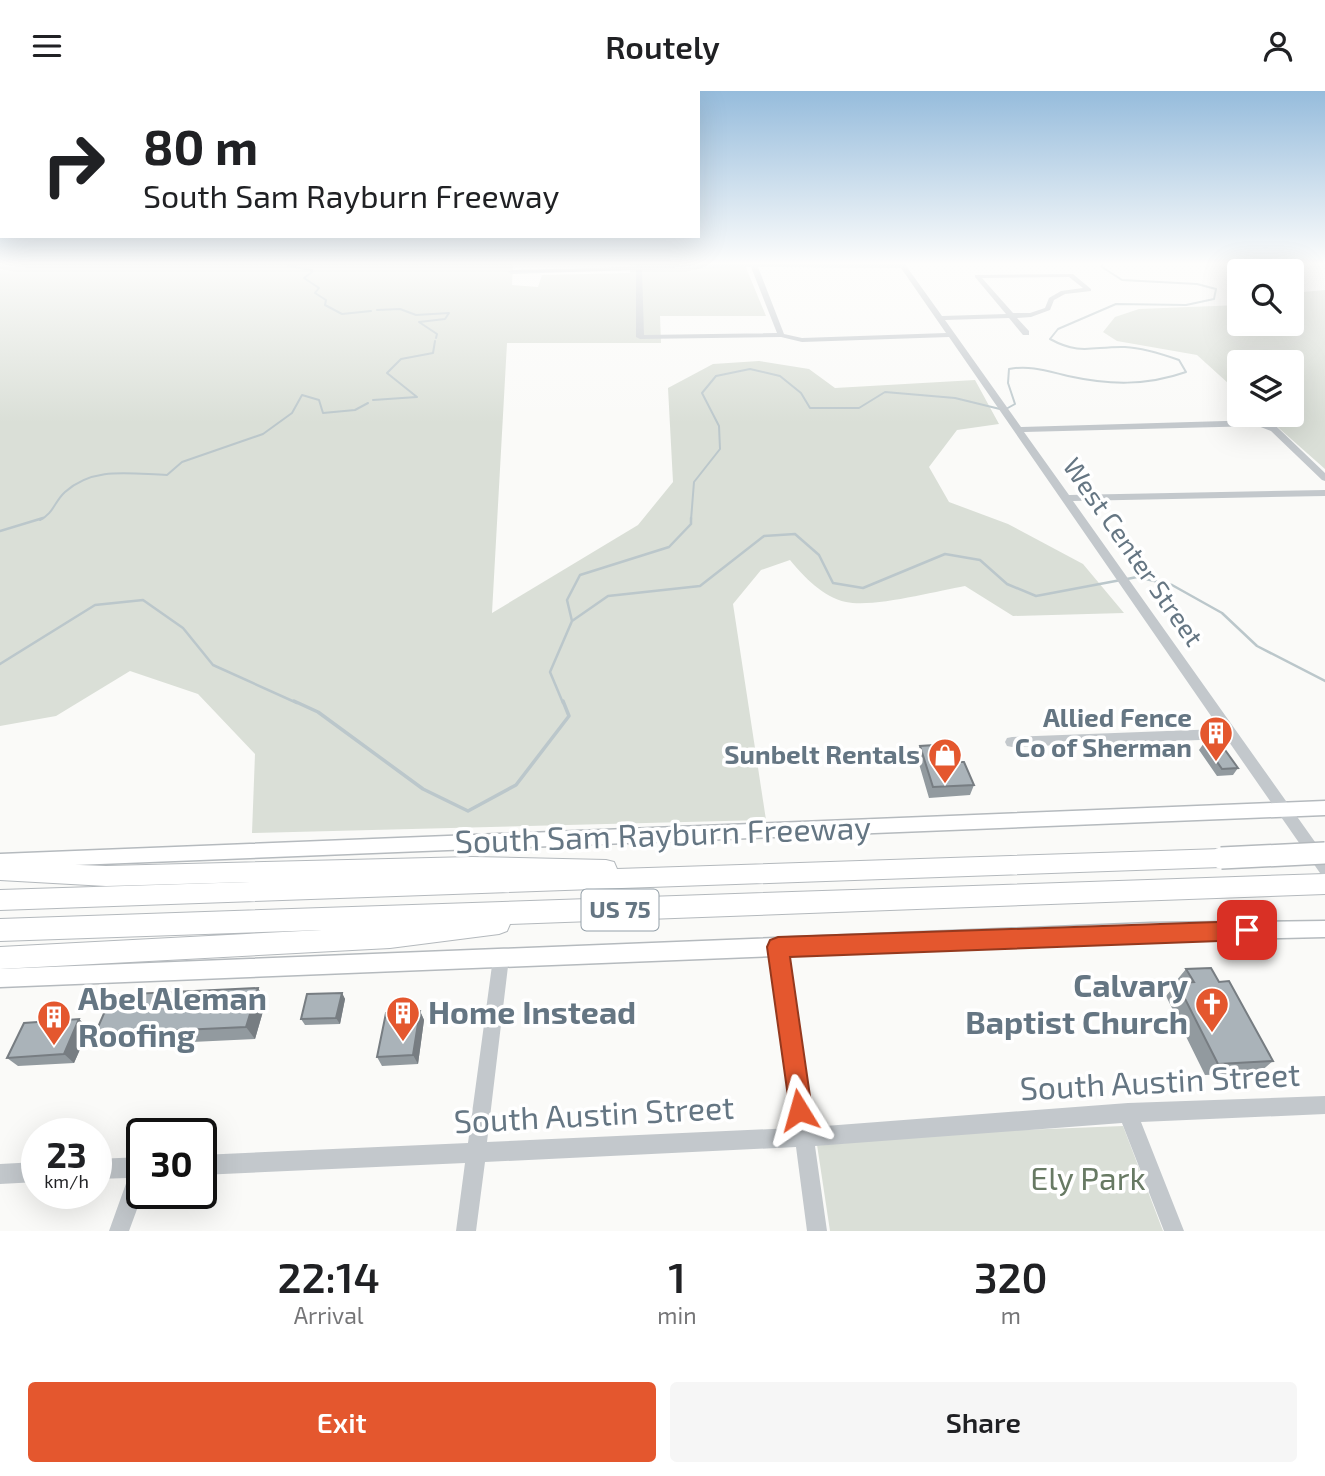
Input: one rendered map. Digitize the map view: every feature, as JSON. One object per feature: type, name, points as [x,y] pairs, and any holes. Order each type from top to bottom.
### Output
[{"type":"highway","name":"South Sam Rayburn Freeway","points":[[0,900],[495,885],[750,872],[1325,853]]},
{"type":"highway","points":[[0,871],[106,876],[471,866],[750,872]]},
{"type":"highway","name":"US 75","points":[[0,930],[1325,884]]},
{"type":"highway","points":[[0,958],[390,937],[628,910]]},
{"type":"main road","name":"South Sam Rayburn Freeway","points":[[0,862],[1325,809]]},
{"type":"main road","points":[[0,978],[778,947],[1325,929]]},
{"type":"street","points":[[640,316],[640,337],[781,335],[802,340],[951,335]]},
{"type":"street","points":[[774,316],[781,335]]},
{"type":"street","points":[[940,318],[1004,316]]},
{"type":"street","points":[[1011,316],[1026,333]]},
{"type":"street","name":"West Center Street","points":[[940,318],[1325,868]]},
{"type":"street","points":[[1018,430],[1259,423],[1274,429],[1325,478]]},
{"type":"street","points":[[1065,498],[1325,493]]},
{"type":"street","points":[[1012,742],[1231,734]]},
{"type":"street","points":[[778,947],[817,1231]]},
{"type":"street","points":[[466,1231],[474,1152],[501,958]]},
{"type":"street","name":"South Austin Street","points":[[217,1163],[803,1137],[1128,1113],[1325,1105]]},
{"type":"street","points":[[1128,1113],[1174,1231]]},
{"type":"street","points":[[0,1174],[21,1173]]},
{"type":"street","points":[[119,1231],[127,1209]]},
{"type":"green space","points":[[0,316],[660,316],[661,343],[507,343],[492,613],[638,525],[673,482],[668,388],[713,364],[759,361],[809,369],[835,388],[975,380],[999,424],[957,430],[929,467],[949,502],[1008,524],[1083,564],[1124,613],[1013,616],[965,586],[888,601],[846,602],[822,591],[790,560],[761,570],[733,604],[766,820],[252,833],[255,754],[198,694],[130,671],[56,716],[0,726]]},
{"type":"green space","points":[[1117,316],[1227,316],[1227,336],[1304,336],[1304,316],[1325,316],[1325,469],[1278,427],[1304,427],[1304,350],[1227,350],[1227,382],[1197,355],[1117,341],[1103,332]]},
{"type":"green space","name":"Ely Park","points":[[1123,1126],[1163,1231],[830,1231],[816,1138]]},
{"type":"building","points":[[1204,743],[1220,743],[1238,768],[1222,769]]},
{"type":"building","points":[[951,744],[958,762],[964,762],[974,785],[933,787],[920,746]]},
{"type":"building","points":[[1211,968],[1219,982],[1229,981],[1273,1061],[1218,1064],[1177,983],[1194,982],[1186,969]]},
{"type":"building","points":[[258,988],[246,1027],[95,1034],[112,995]]},
{"type":"building","points":[[342,993],[336,1018],[301,1019],[307,994]]},
{"type":"building","name":"Home Instead","points":[[420,1011],[413,1055],[377,1057],[386,1013]]},
{"type":"building","points":[[79,1019],[64,1054],[7,1058],[24,1023]]},
{"type":"waterway","points":[[436,338],[437,334],[419,322],[445,319],[447,316]]},
{"type":"waterway","points":[[1006,409],[1015,404],[1008,383],[1009,369],[1031,368],[1083,379],[1127,383],[1156,380],[1186,372],[1179,360],[1146,350],[1125,347],[1079,349],[1050,339],[1058,329],[1088,316]]},
{"type":"waterway","points":[[373,400],[417,397],[387,373],[401,359],[433,353],[435,341]]},
{"type":"waterway","points":[[691,520],[694,482],[720,449],[719,426],[702,393],[716,376],[750,369],[780,376],[801,393],[810,408],[859,408],[885,392],[955,398],[1000,409]]},
{"type":"waterway","points":[[42,518],[65,492],[88,478],[113,473],[167,475],[182,462],[263,434],[292,413],[302,395],[319,400],[323,413],[355,410],[368,403]]},
{"type":"waterway","points":[[0,531],[42,518]]},
{"type":"waterway","points":[[572,621],[567,600],[580,575],[669,547],[691,524],[691,520]]},
{"type":"waterway","points":[[572,621],[608,596],[700,586],[764,536],[795,534],[819,555],[833,583],[863,588],[945,554],[980,560],[1007,584],[1036,596],[1121,580]]},
{"type":"waterway","points":[[1127,579],[1137,577],[1172,585],[1222,613],[1257,646],[1325,681]]},
{"type":"waterway","points":[[0,664],[95,605],[143,600],[183,628],[213,665],[297,703]]},
{"type":"waterway","points":[[563,703],[550,672],[572,621]]},
{"type":"waterway","points":[[294,701],[318,712],[423,789],[468,811],[516,785],[569,716],[563,701]]},
{"type":"place","name":"Allied Fence Co of Sherman","points":[[1216,763]]},
{"type":"place","name":"Sunbelt Rentals","points":[[945,785]]},
{"type":"place","name":"Calvary Baptist Church","points":[[1212,1034]]},
{"type":"place","name":"Home Instead","points":[[403,1043]]},
{"type":"place","name":"Abel Aleman Roofing","points":[[54,1047]]},
{"type":"route","points":[[799,1110],[778,947],[1247,930]]}]
